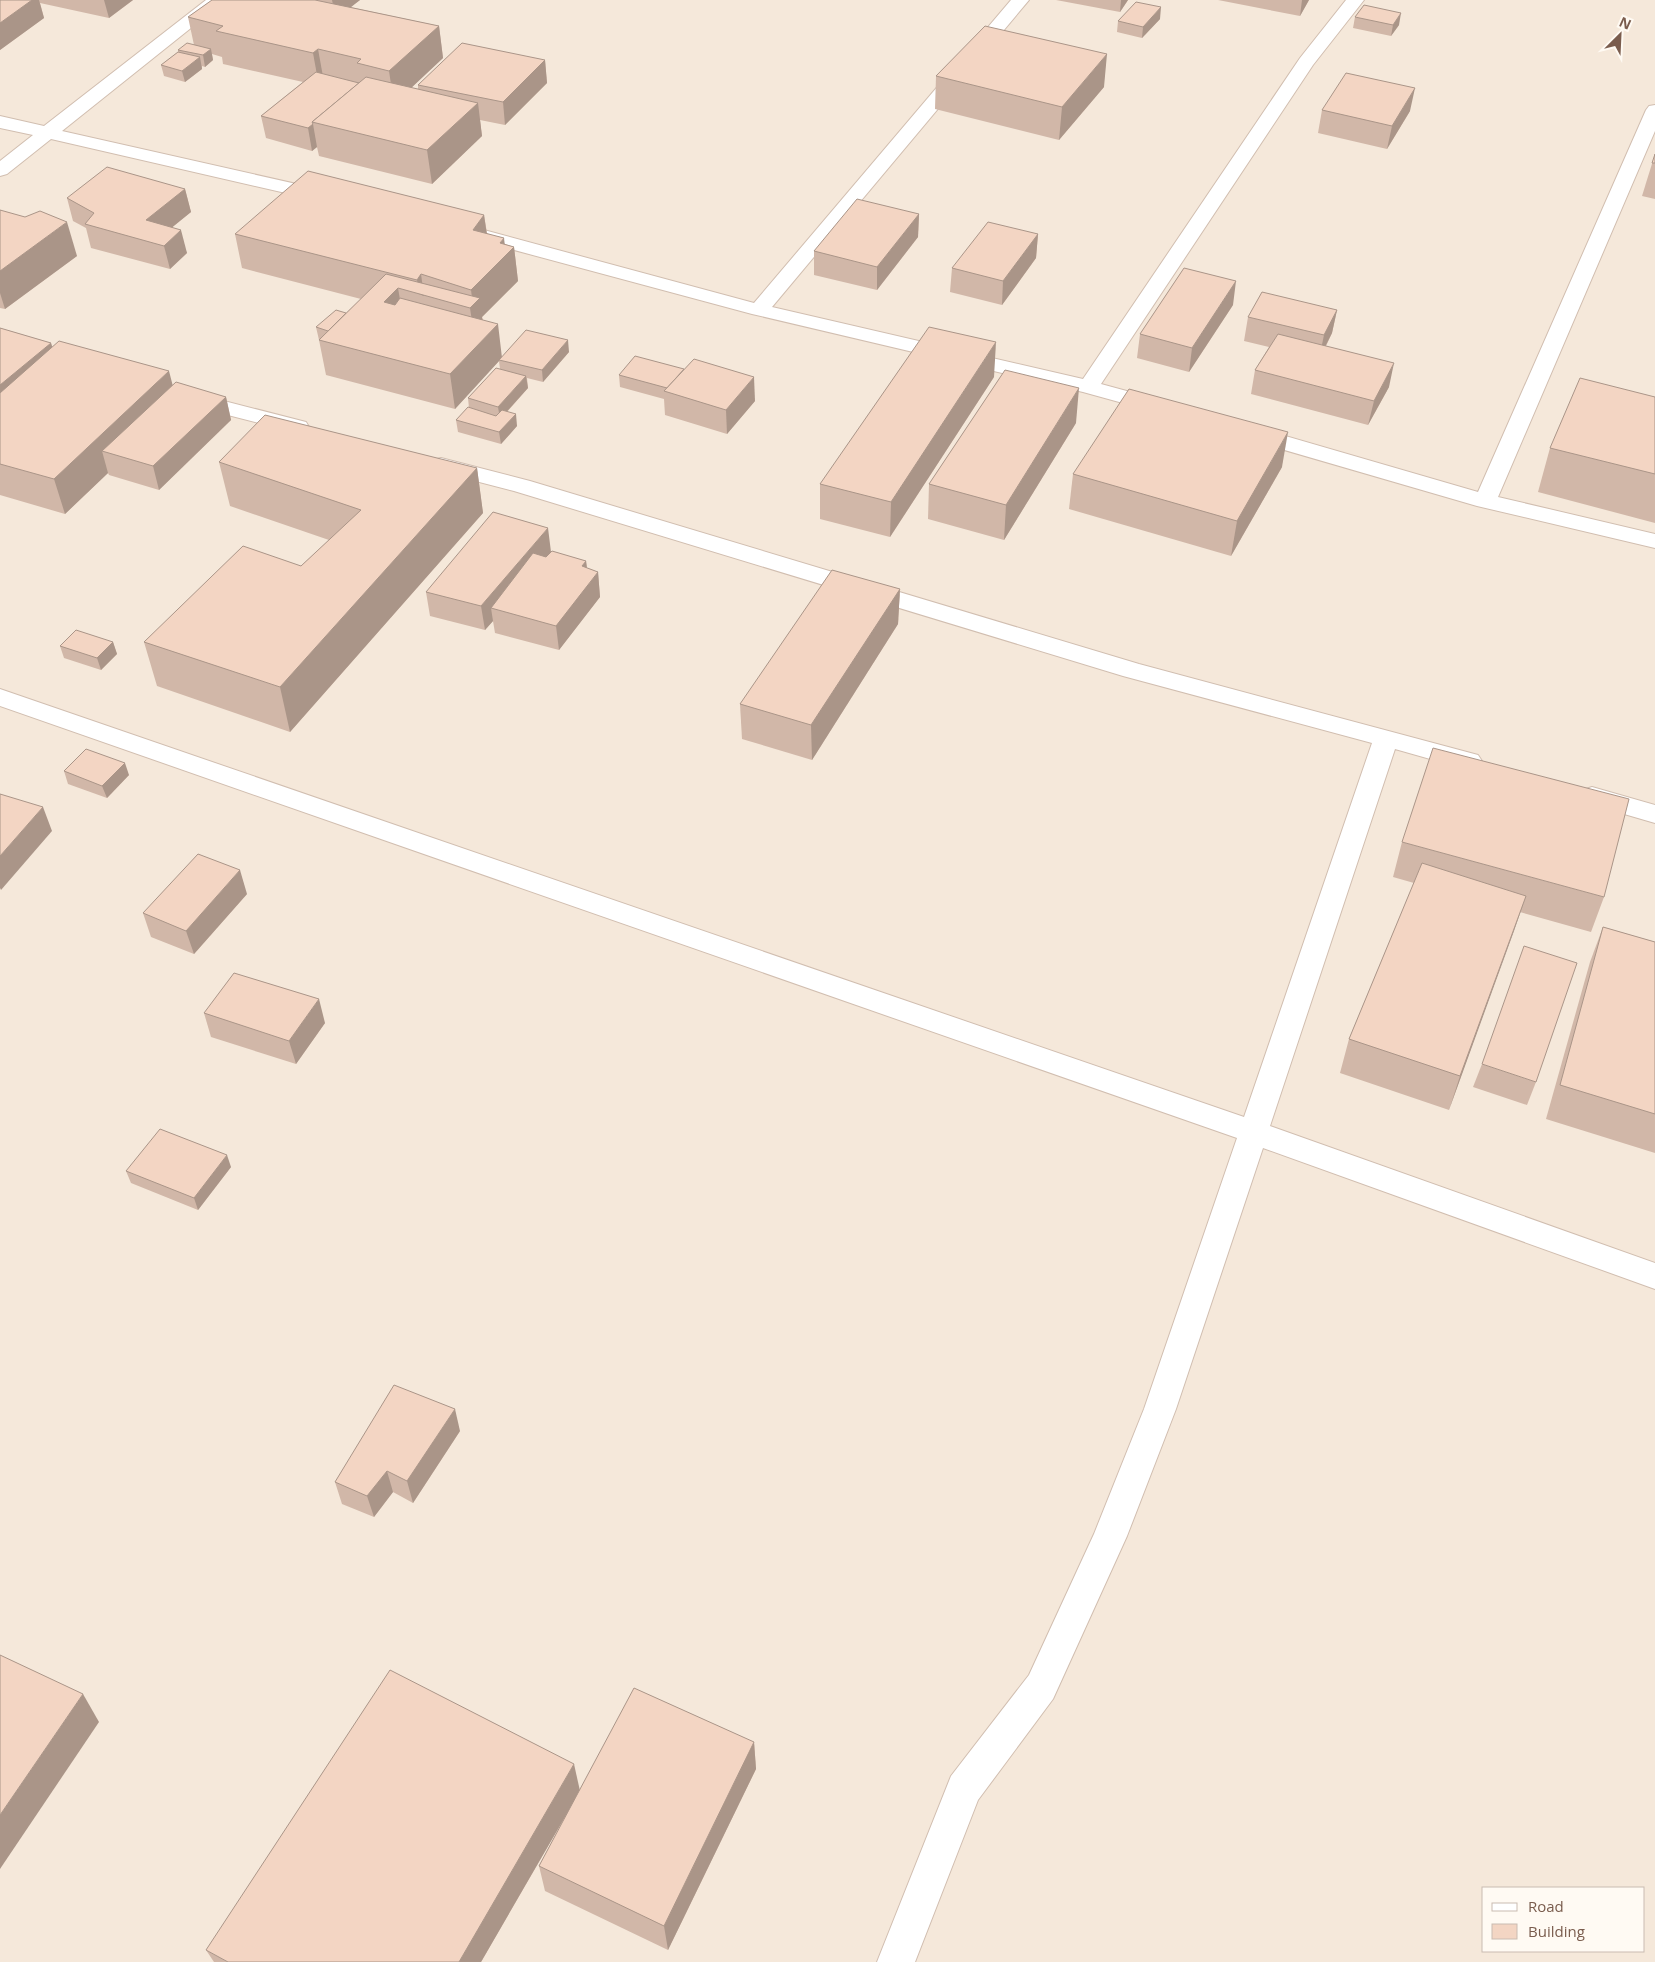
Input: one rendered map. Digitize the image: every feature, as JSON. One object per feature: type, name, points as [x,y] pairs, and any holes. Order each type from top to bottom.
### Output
[{"type":"street","points":[[0,170],[217,0]]},
{"type":"street","points":[[759,310],[1020,0]]},
{"type":"street","points":[[1088,386],[1306,62],[1355,0]]},
{"type":"street","points":[[1485,500],[1655,110]]},
{"type":"street","points":[[0,122],[344,201]]},
{"type":"street","points":[[449,227],[759,310],[1088,386],[1174,411]]},
{"type":"street","points":[[170,393],[321,433]]},
{"type":"street","points":[[1230,427],[1485,500],[1655,541]]},
{"type":"street","points":[[417,458],[522,486],[1132,670],[1492,768]]},
{"type":"street","points":[[0,697],[1252,1132],[1655,1276]]},
{"type":"street","points":[[896,1962],[964,1789],[1041,1686],[1110,1536],[1160,1408],[1386,738]]},
{"type":"street","points":[[1569,790],[1655,814]]},
{"type":"shaded area","points":[[0,0],[1655,0],[1655,1962],[0,1962]]},
{"type":"building","points":[[0,0],[32,0],[0,23]]},
{"type":"building","points":[[212,0],[315,0],[439,26],[389,71],[357,63],[361,59],[318,49],[313,53],[216,31],[223,26],[188,17]]},
{"type":"building","points":[[1136,2],[1161,7],[1143,27],[1118,21]]},
{"type":"building","points":[[1364,5],[1401,13],[1393,25],[1355,17]]},
{"type":"building","points":[[985,26],[1107,54],[1062,107],[936,76]]},
{"type":"building","points":[[187,43],[211,49],[203,55],[178,50]]},
{"type":"building","points":[[462,43],[545,60],[503,102],[418,85]]},
{"type":"building","points":[[178,52],[200,57],[182,71],[161,65]]},
{"type":"building","points":[[316,72],[359,83],[312,122],[313,124],[308,128],[261,116]]},
{"type":"building","points":[[1346,73],[1415,88],[1392,126],[1322,110]]},
{"type":"building","points":[[366,77],[478,103],[427,150],[312,122]]},
{"type":"building","points":[[107,167],[185,189],[146,220],[181,230],[164,246],[85,224],[94,213],[67,198]]},
{"type":"building","points":[[308,171],[484,215],[473,230],[504,238],[500,243],[514,247],[471,290],[421,274],[417,280],[235,234]]},
{"type":"building","points":[[857,199],[919,214],[877,267],[814,251]]},
{"type":"building","points":[[0,210],[25,217],[40,211],[67,222],[0,271]]},
{"type":"building","points":[[988,222],[1038,234],[1003,281],[952,268]]},
{"type":"building","points":[[1184,268],[1236,281],[1192,348],[1140,334]]},
{"type":"building","points":[[386,274],[480,298],[470,308],[398,288],[384,302],[395,305],[400,298],[498,324],[450,374],[319,340]]},
{"type":"building","points":[[1262,292],[1337,310],[1324,335],[1248,317]]},
{"type":"building","points":[[336,310],[346,313],[328,331],[316,327]]},
{"type":"building","points":[[929,327],[996,342],[891,502],[820,484]]},
{"type":"building","points":[[0,328],[51,343],[0,385]]},
{"type":"building","points":[[526,330],[568,340],[542,370],[499,360]]},
{"type":"building","points":[[1278,334],[1394,363],[1374,401],[1255,370]]},
{"type":"building","points":[[59,341],[169,371],[54,479],[0,464],[0,393]]},
{"type":"building","points":[[635,356],[684,369],[667,388],[619,375]]},
{"type":"building","points":[[694,359],[754,377],[726,410],[664,391]]},
{"type":"building","points":[[496,368],[526,376],[498,407],[468,398]]},
{"type":"building","points":[[1005,370],[1079,388],[1006,505],[929,484]]},
{"type":"building","points":[[1580,378],[1655,397],[1655,474],[1550,448]]},
{"type":"building","points":[[176,382],[226,397],[153,466],[102,451]]},
{"type":"building","points":[[1129,389],[1288,432],[1237,521],[1073,474]]},
{"type":"building","points":[[468,407],[496,416],[502,410],[516,414],[499,432],[456,420]]},
{"type":"building","points":[[265,415],[477,468],[280,687],[144,642],[243,546],[301,566],[361,510],[219,462]]},
{"type":"building","points":[[493,512],[548,528],[481,606],[426,592]]},
{"type":"building","points":[[552,551],[586,561],[582,566],[598,572],[556,626],[491,608],[533,553],[546,557]]},
{"type":"building","points":[[832,570],[900,589],[811,725],[740,704]]},
{"type":"building","points":[[76,630],[113,642],[97,658],[60,646]]},
{"type":"building","points":[[1433,748],[1629,799],[1604,897],[1402,842]]},
{"type":"building","points":[[86,749],[125,763],[102,786],[64,771]]},
{"type":"building","points":[[0,794],[43,807],[0,856]]},
{"type":"building","points":[[198,854],[240,870],[186,931],[143,913]]},
{"type":"building","points":[[1422,863],[1526,896],[1460,1076],[1349,1039]]},
{"type":"building","points":[[1603,927],[1655,942],[1655,1114],[1560,1085]]},
{"type":"building","points":[[1524,946],[1577,963],[1536,1082],[1482,1064]]},
{"type":"building","points":[[234,973],[319,999],[289,1041],[204,1013]]},
{"type":"building","points":[[160,1129],[227,1155],[194,1198],[126,1171]]},
{"type":"building","points":[[394,1385],[455,1409],[407,1481],[387,1471],[367,1496],[335,1482]]},
{"type":"building","points":[[0,1655],[83,1694],[0,1815]]},
{"type":"building","points":[[390,1670],[574,1764],[459,1962],[228,1962],[206,1950]]},
{"type":"building","points":[[634,1688],[754,1742],[664,1926],[539,1866]]}]
